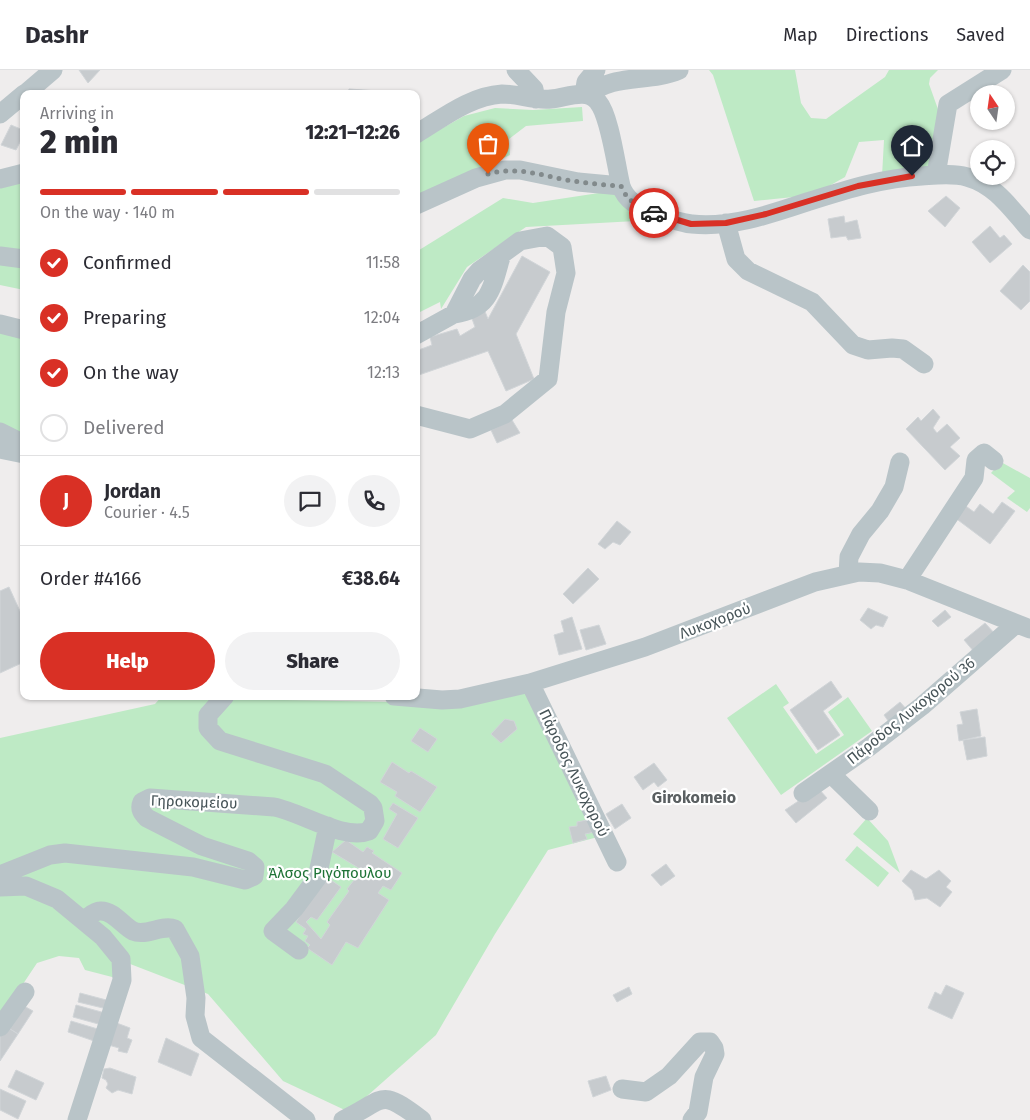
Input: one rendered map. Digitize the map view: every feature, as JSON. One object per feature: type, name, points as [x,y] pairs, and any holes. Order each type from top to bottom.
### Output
[{"type":"street","points":[[29,90],[53,70]]},
{"type":"street","points":[[516,70],[534,89],[536,99]]},
{"type":"street","points":[[586,95],[586,82],[596,70]]},
{"type":"street","points":[[420,132],[469,103],[485,97],[507,94],[536,99],[553,99],[586,95],[608,83],[651,77],[679,70]]},
{"type":"street","points":[[936,175],[948,104],[1002,70]]},
{"type":"street","points":[[586,95],[596,99],[603,112],[621,186],[628,199],[667,218],[691,224],[726,223],[766,214],[874,182],[936,175],[960,175],[986,184],[1002,197],[1030,230]]},
{"type":"street","points":[[0,114],[20,97]]},
{"type":"street","points":[[420,203],[476,178],[505,170],[520,170],[578,182],[621,186]]},
{"type":"street","points":[[0,179],[20,174]]},
{"type":"street","points":[[726,223],[736,259],[748,271],[812,302],[853,345],[868,350],[903,349],[924,364]]},
{"type":"street","points":[[420,333],[454,314],[475,275],[520,241],[547,236],[562,248],[566,273],[556,312],[548,379],[505,414],[470,428],[420,416]]},
{"type":"street","points":[[0,256],[20,258]]},
{"type":"street","points":[[0,324],[20,329]]},
{"type":"street","points":[[0,432],[20,442]]},
{"type":"street","points":[[0,449],[20,453]]},
{"type":"street","points":[[906,580],[974,478],[976,460],[984,453],[994,461]]},
{"type":"street","points":[[848,574],[850,557],[861,534],[880,511],[894,487],[900,462]]},
{"type":"street","name":"Λυκοχορού","points":[[420,698],[460,699],[530,683],[622,655],[810,583],[848,574],[869,572],[906,580],[1023,626]]},
{"type":"street","name":"Πάροδος Λυκοχορού 36","points":[[803,793],[832,774],[922,706],[1023,626]]},
{"type":"street","name":"Πάροδος Λυκοχορού","points":[[530,683],[618,862]]},
{"type":"street","name":"Γηροκομείου","points":[[0,875],[50,856],[65,853],[194,867],[245,880],[254,876],[255,867],[248,861],[202,846],[147,818],[143,814],[141,805],[142,802],[150,798],[286,809],[328,826],[355,834],[365,833],[374,825],[375,812],[370,804],[325,774],[220,740],[208,728],[208,715],[221,700]]},
{"type":"street","points":[[832,774],[869,811]]},
{"type":"street","points":[[299,950],[273,931],[317,878],[328,826]]},
{"type":"street","points":[[0,887],[31,887],[57,899],[84,920],[121,959],[122,980],[77,1120]]},
{"type":"street","points":[[84,920],[100,911],[107,912],[134,931],[139,932],[169,927],[176,929],[190,956],[196,998],[195,1016],[201,1038],[306,1120]]},
{"type":"street","points":[[0,1027],[25,992]]},
{"type":"street","points":[[622,1089],[646,1092],[669,1076],[700,1042],[710,1042],[715,1054],[704,1077],[698,1112],[692,1120]]},
{"type":"street","points":[[343,1120],[379,1100],[390,1099],[422,1120]]},
{"type":"green space","points":[[709,70],[795,70],[801,103],[811,118],[826,119],[885,77],[889,70],[938,70],[930,78],[929,84],[939,112],[932,172],[882,176],[884,140],[859,142],[845,177],[813,195],[754,201],[713,75]]},
{"type":"green space","points":[[582,107],[583,121],[526,126],[509,139],[510,155],[420,198],[420,141],[464,116],[495,108],[533,110]]},
{"type":"green space","points":[[20,182],[20,253],[0,250],[0,188]]},
{"type":"green space","points":[[612,191],[632,211],[636,221],[526,227],[467,267],[441,309],[440,302],[420,312],[420,250],[503,198],[533,203]]},
{"type":"green space","points":[[0,262],[20,264],[20,289],[0,285]]},
{"type":"green space","points":[[0,329],[20,334],[20,435],[0,425]]},
{"type":"green space","points":[[1001,462],[1030,478],[1030,508],[1027,512],[1007,498],[1015,491],[991,473]]},
{"type":"green space","points":[[776,684],[789,703],[783,707],[816,754],[844,735],[828,712],[848,697],[872,731],[781,795],[727,718]]},
{"type":"green space","name":"Άλσος Ριγόπουλου","points":[[529,689],[598,837],[548,850],[495,934],[436,1035],[349,1112],[283,1081],[208,994],[125,962],[116,978],[85,970],[79,958],[59,956],[37,963],[0,1012],[0,738],[155,704],[158,700],[396,702]]},
{"type":"green space","points":[[867,818],[888,841],[900,873],[853,834]]},
{"type":"green space","points":[[857,846],[889,873],[878,887],[845,860]]},
{"type":"building","points":[[79,70],[100,70],[88,83]]},
{"type":"building","points":[[11,125],[20,129],[20,142],[16,150],[1,145]]},
{"type":"building","points":[[946,196],[960,208],[945,227],[928,211]]},
{"type":"building","points":[[844,216],[845,223],[857,220],[861,238],[848,240],[846,236],[831,238],[828,219]]},
{"type":"building","points":[[990,226],[1000,238],[1004,235],[1012,244],[990,263],[972,242]]},
{"type":"building","points":[[522,256],[550,272],[516,334],[534,379],[506,391],[488,351],[420,375],[420,350],[432,345],[430,337],[457,329],[460,336],[475,327],[470,313],[484,309],[488,319]]},
{"type":"building","points":[[1023,265],[1030,272],[1030,301],[1021,310],[1000,291]]},
{"type":"building","points":[[933,409],[940,417],[933,428],[937,433],[947,424],[960,438],[950,447],[960,456],[945,470],[906,429],[918,417],[921,421]]},
{"type":"building","points":[[512,420],[520,433],[497,443],[491,430]]},
{"type":"building","points":[[1002,502],[1015,511],[990,544],[954,517],[963,504],[974,512],[980,504],[993,514]]},
{"type":"building","points":[[617,521],[631,532],[620,545],[613,542],[605,549],[598,544]]},
{"type":"building","points":[[588,568],[599,579],[573,604],[563,594]]},
{"type":"building","points":[[9,587],[20,611],[20,664],[0,673],[0,591]]},
{"type":"building","points":[[868,608],[888,617],[883,627],[876,625],[871,629],[860,620]]},
{"type":"building","points":[[945,610],[951,617],[938,627],[932,621]]},
{"type":"building","points":[[572,617],[582,649],[559,655],[554,635],[564,632],[561,621]]},
{"type":"building","points":[[985,623],[996,635],[975,653],[964,640]]},
{"type":"building","points":[[599,625],[606,644],[586,650],[580,630]]},
{"type":"building","points":[[831,681],[842,697],[823,711],[840,735],[818,750],[790,710]]},
{"type":"building","points":[[900,702],[908,711],[891,725],[884,715]]},
{"type":"building","points":[[977,709],[981,736],[959,741],[957,725],[963,724],[960,712]]},
{"type":"building","points":[[505,719],[514,721],[517,729],[501,743],[491,734]]},
{"type":"building","points":[[420,728],[437,739],[428,752],[411,741]]},
{"type":"building","points":[[985,737],[987,756],[967,760],[963,740]]},
{"type":"building","points":[[392,762],[437,787],[420,812],[395,796],[397,792],[380,782]]},
{"type":"building","points":[[654,763],[667,780],[658,787],[654,782],[643,790],[634,777]]},
{"type":"building","points":[[818,788],[827,798],[796,823],[785,810]]},
{"type":"building","points":[[393,803],[418,818],[398,848],[383,839],[397,814],[389,809]]},
{"type":"building","points":[[622,804],[631,818],[615,829],[606,814]]},
{"type":"building","points":[[592,819],[595,832],[585,834],[587,839],[573,843],[569,827],[577,826],[577,822]]},
{"type":"building","points":[[346,840],[363,852],[367,847],[374,851],[372,853],[402,873],[391,890],[383,886],[378,893],[389,900],[358,948],[346,942],[332,965],[307,948],[310,945],[305,941],[308,936],[303,934],[306,929],[296,922],[325,876],[341,887],[317,920],[311,917],[306,922],[321,939],[330,925],[327,922],[349,891],[347,889],[362,870],[332,852]]},
{"type":"building","points":[[666,864],[675,876],[661,886],[651,875]]},
{"type":"building","points":[[911,870],[926,879],[939,870],[951,881],[946,887],[952,892],[940,907],[927,898],[915,900],[912,890],[902,881]]},
{"type":"building","points":[[946,985],[964,993],[952,1019],[928,1008],[935,992],[941,995]]},
{"type":"building","points":[[629,987],[632,994],[617,1002],[613,995]]},
{"type":"building","points":[[80,993],[110,1001],[107,1009],[78,1002]]},
{"type":"building","points":[[76,1005],[105,1013],[102,1025],[73,1017]]},
{"type":"building","points":[[24,1006],[33,1011],[18,1034],[4,1025]]},
{"type":"building","points":[[71,1021],[101,1030],[97,1042],[68,1032]]},
{"type":"building","points":[[114,1022],[130,1028],[127,1038],[132,1040],[127,1053],[118,1051],[119,1048],[105,1044]]},
{"type":"building","points":[[4,1025],[18,1034],[0,1061],[0,1032]]},
{"type":"building","points":[[166,1038],[199,1054],[191,1076],[158,1062]]},
{"type":"building","points":[[110,1068],[136,1077],[132,1094],[118,1090],[112,1093],[106,1088],[108,1084],[102,1078],[104,1069]]},
{"type":"building","points":[[16,1070],[44,1083],[36,1100],[8,1087]]},
{"type":"building","points":[[606,1076],[611,1090],[593,1097],[588,1081]]},
{"type":"building","points":[[0,1089],[26,1101],[18,1119],[0,1110]]},
{"type":"way so far","points":[[488,174],[502,170],[520,170],[578,182],[621,186],[623,193],[628,199],[654,213]]},
{"type":"district","name":"Girokomeio","points":[[694,797]]},
{"type":"route","points":[[654,213],[691,224],[726,223],[745,220],[858,186],[912,176]]}]
